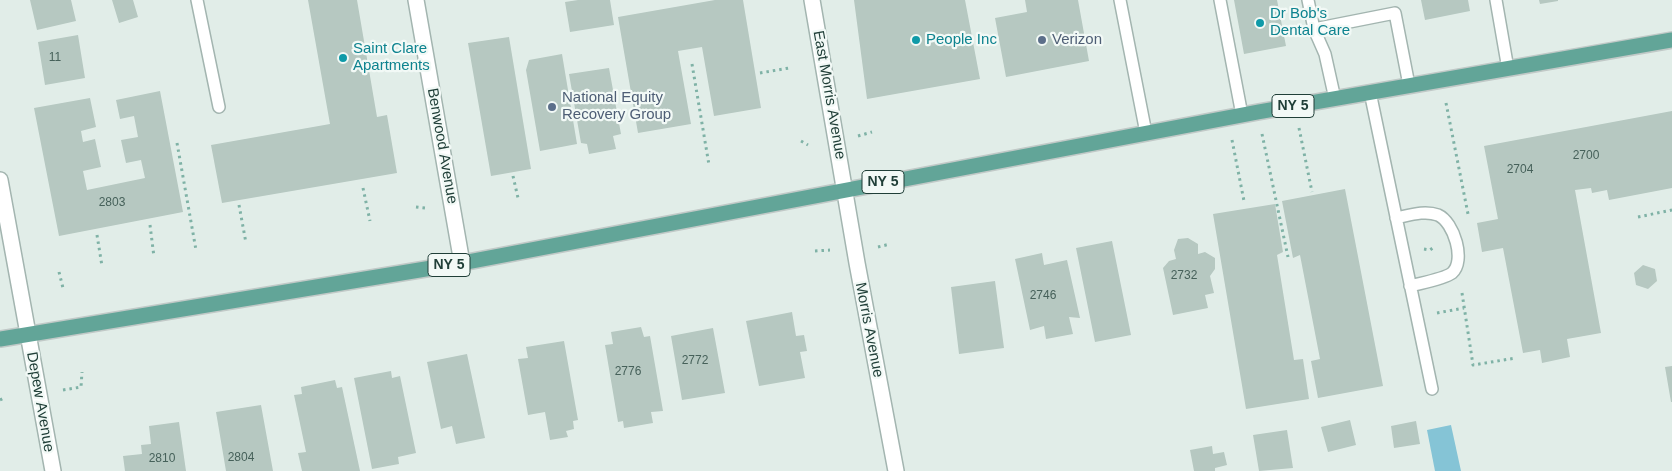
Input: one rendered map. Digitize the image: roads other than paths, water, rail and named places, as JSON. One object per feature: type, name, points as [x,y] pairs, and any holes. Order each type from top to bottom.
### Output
[{"type":"main road","name":"NY 5","points":[[0,339],[462,263],[1242,115],[1672,40]]},
{"type":"street","name":"Benwood Avenue","points":[[416,0],[462,263]]},
{"type":"street","name":"East Morris Avenue","points":[[812,0],[845,189]]},
{"type":"street","name":"Depew Avenue","points":[[0,180],[53,471]]},
{"type":"street","name":"Morris Avenue","points":[[845,189],[896,471]]},
{"type":"lane","points":[[196,0],[219,107]]},
{"type":"lane","points":[[1120,0],[1146,133]]},
{"type":"lane","points":[[1220,0],[1242,115]]},
{"type":"lane","points":[[1308,0],[1314,29],[1325,54],[1335,99]]},
{"type":"lane","points":[[1496,0],[1508,69]]},
{"type":"lane","points":[[1314,29],[1395,13],[1409,85]]},
{"type":"lane","points":[[1370,92],[1432,389]]},
{"type":"lane","points":[[1396,218],[1423,213],[1438,215],[1450,224],[1454,232],[1459,257],[1455,269],[1450,274],[1410,286]]},
{"type":"water","points":[[1451,425],[1461,471],[1435,471],[1427,430]]},
{"type":"place","name":"Dr Bob's Dental Care","points":[[1260,23]]},
{"type":"place","name":"People Inc","points":[[916,40]]},
{"type":"place","name":"Verizon","points":[[1042,40]]},
{"type":"place","name":"Saint Clare Apartments","points":[[343,58]]},
{"type":"place","name":"National Equity Recovery Group","points":[[552,107]]}]
